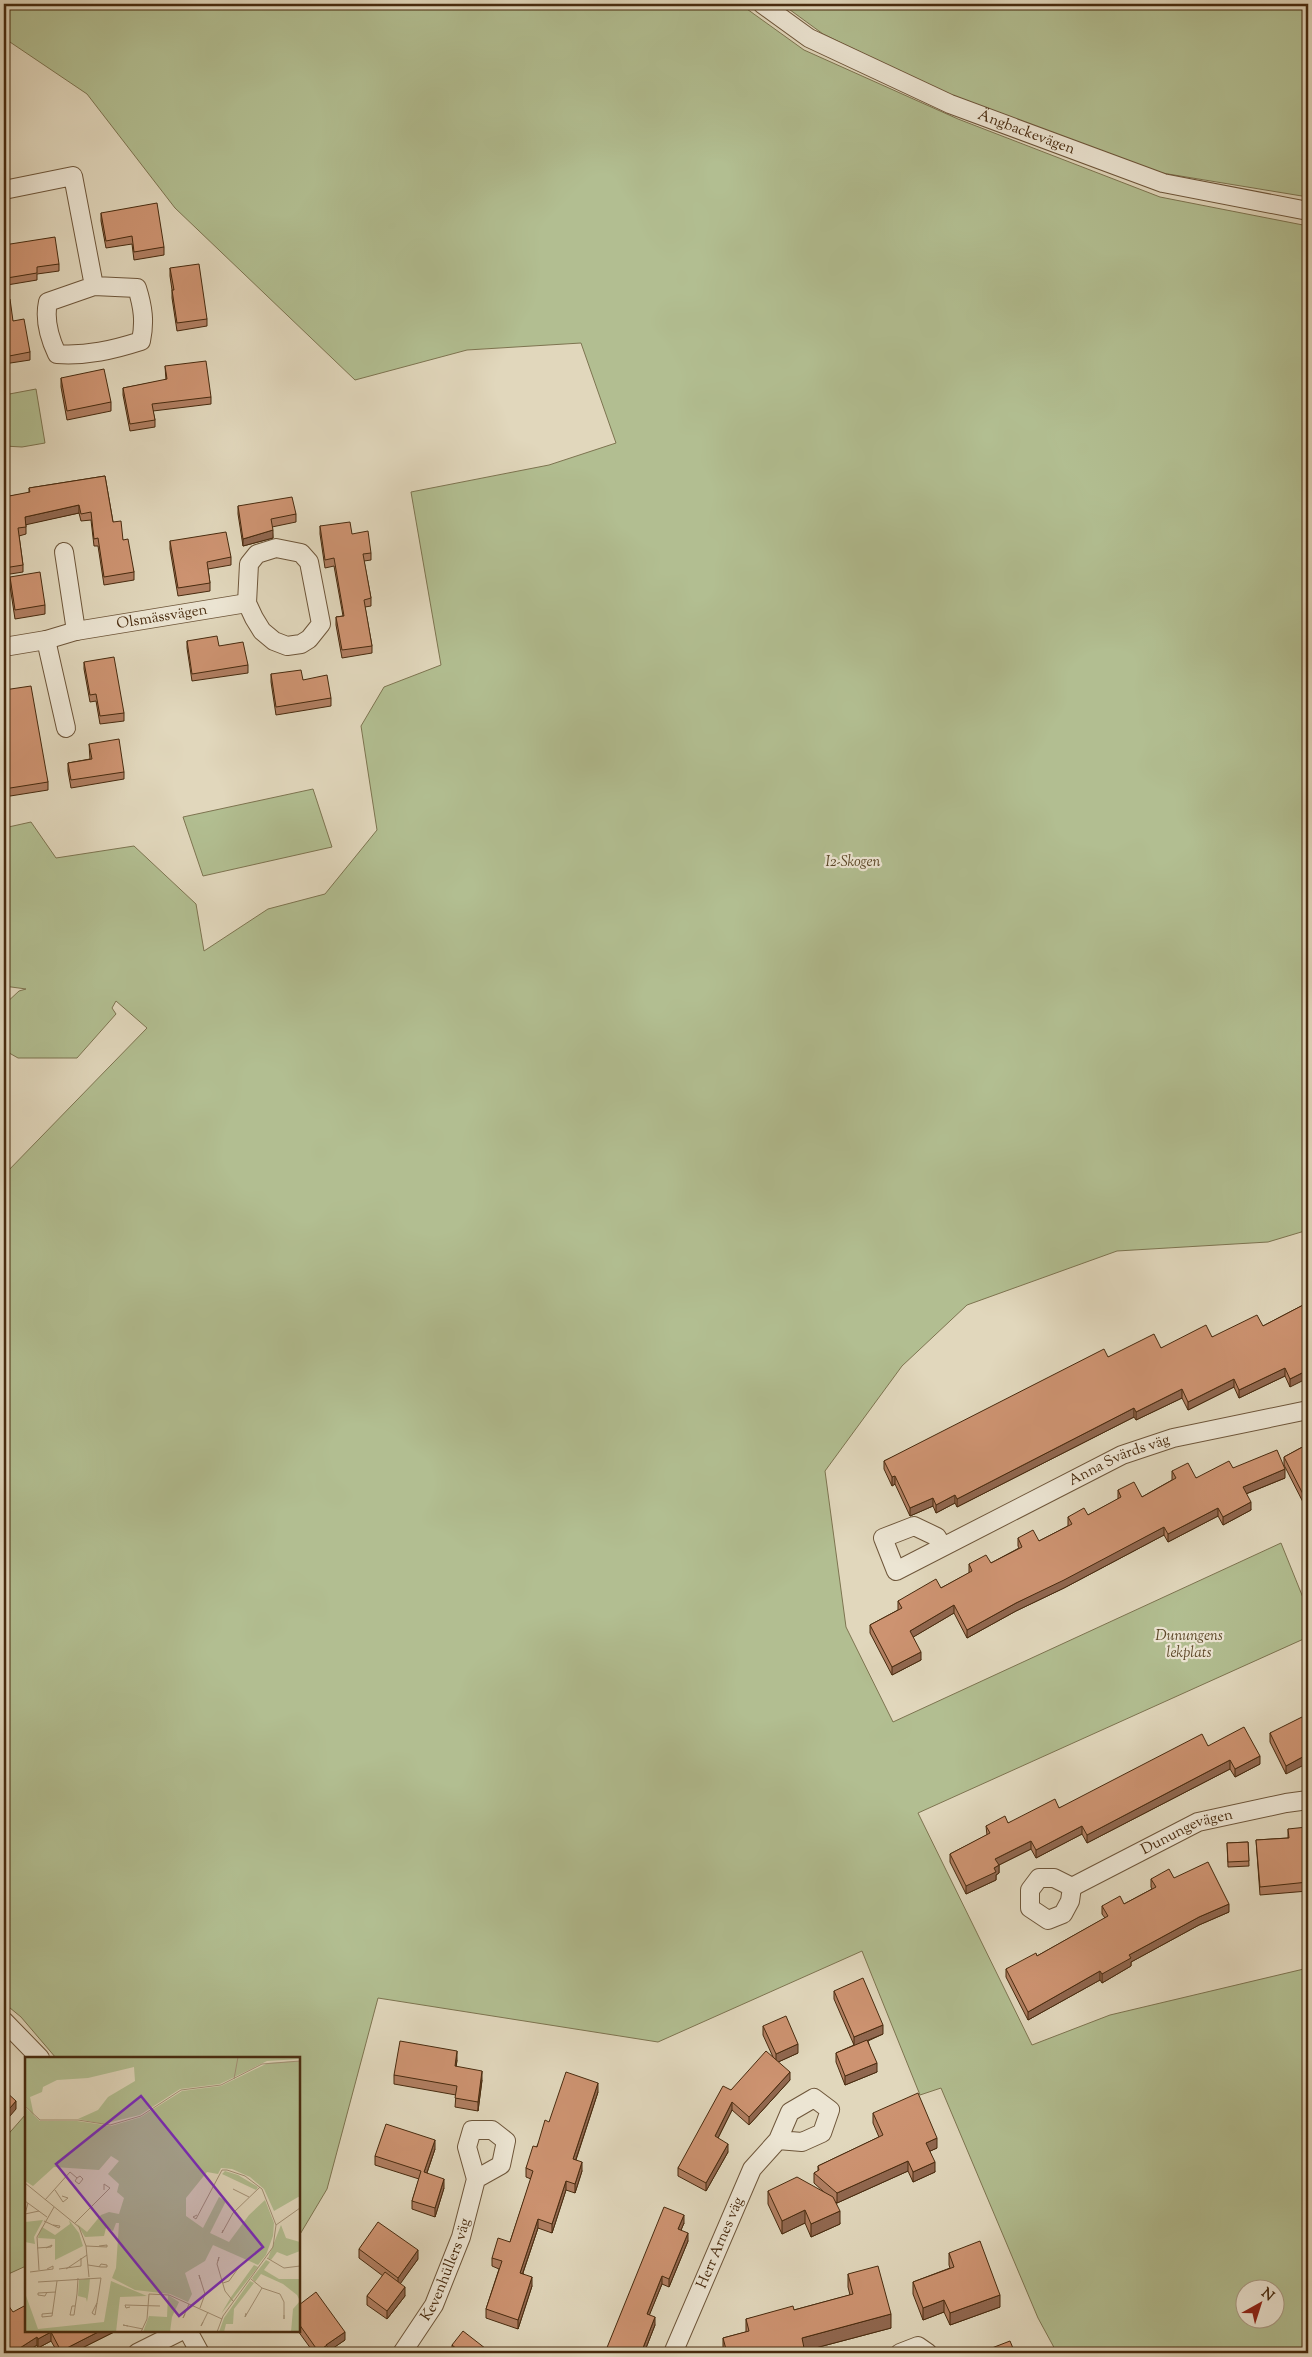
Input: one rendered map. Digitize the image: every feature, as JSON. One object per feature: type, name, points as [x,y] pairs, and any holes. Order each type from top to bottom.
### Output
[{"type":"street","name":"Ängbackevägen","points":[[762,4],[809,38],[954,106],[1163,183],[1308,211]]},
{"type":"street","points":[[4,190],[73,176],[94,286]]},
{"type":"street","points":[[94,286],[137,288],[143,308],[144,328],[142,341],[106,351],[80,355],[57,354],[50,340],[45,314],[48,302],[94,286]]},
{"type":"street","points":[[276,548],[289,549],[301,553],[309,562],[322,624],[309,639],[301,644],[288,646],[274,641],[262,630],[248,603],[249,564],[257,554],[276,548]]},
{"type":"street","points":[[64,552],[76,631]]},
{"type":"street","name":"Olsmässvägen","points":[[4,646],[46,640],[76,631],[248,603]]},
{"type":"street","points":[[46,640],[66,728]]},
{"type":"street","name":"Anna Svärds väg","points":[[942,1546],[1122,1455],[1173,1438],[1308,1410]]},
{"type":"street","name":"Dunungevägen","points":[[1072,1887],[1198,1822],[1286,1802],[1308,1800]]},
{"type":"street","points":[[4,2021],[39,2057]]},
{"type":"street","name":"Herr Arnes väg","points":[[673,2353],[752,2169],[778,2140]]},
{"type":"street","name":"Kevenhüllers väg","points":[[402,2353],[434,2305],[461,2237],[476,2179]]},
{"type":"street","points":[[137,2353],[179,2332]]},
{"type":"street","points":[[189,2332],[200,2353]]},
{"type":"street","points":[[900,2353],[918,2346],[928,2353]]},
{"type":"green space","name":"I2-Skogen","points":[[4,4],[740,4],[804,50],[958,119],[1160,197],[1308,226],[1308,1230],[1268,1242],[1117,1251],[967,1305],[902,1366],[825,1471],[846,1627],[893,1722],[1281,1543],[1308,1610],[1308,1637],[918,1813],[1032,2045],[1110,2015],[1308,1968],[1308,2353],[1057,2353],[1038,2318],[941,2088],[920,2095],[862,1951],[658,2042],[378,1998],[327,2189],[300,2234],[300,2057],[55,2057],[21,2017],[4,2003],[4,1175],[147,1028],[116,1001],[112,1008],[116,1014],[77,1058],[18,1058],[4,1050],[4,1005],[19,991],[26,989],[4,986],[4,828],[31,822],[56,858],[134,846],[196,904],[204,951],[268,909],[325,894],[377,830],[361,726],[384,687],[441,665],[411,492],[549,465],[616,443],[581,343],[467,350],[355,380],[175,208],[87,94],[4,38]]},
{"type":"green space","points":[[782,4],[1308,4],[1308,197],[1162,173],[971,106],[823,34]]},
{"type":"green space","points":[[36,389],[45,443],[22,447],[4,446],[4,395]]},
{"type":"green space","points":[[313,789],[332,847],[203,876],[183,817]]},
{"type":"green space","points":[[25,2115],[25,2266],[4,2276],[4,2139]]},
{"type":"building","points":[[157,203],[164,247],[134,252],[132,236],[106,241],[101,213]]},
{"type":"building","points":[[55,237],[59,264],[37,267],[37,273],[7,278],[4,245]]},
{"type":"building","points":[[199,264],[207,319],[177,323],[170,268]]},
{"type":"building","points":[[10,299],[13,321],[24,319],[30,352],[4,357],[4,300]]},
{"type":"building","points":[[206,361],[211,397],[152,404],[155,420],[130,424],[123,388],[167,379],[165,366]]},
{"type":"building","points":[[104,369],[111,402],[67,411],[61,378]]},
{"type":"building","points":[[105,476],[113,522],[121,521],[123,540],[128,539],[134,572],[104,577],[98,538],[94,539],[91,512],[81,514],[79,505],[25,517],[26,527],[18,528],[23,565],[4,568],[4,497],[30,492],[29,488]]},
{"type":"building","points":[[292,497],[296,514],[271,519],[273,530],[243,539],[238,506]]},
{"type":"building","points":[[350,522],[352,534],[368,531],[371,553],[363,554],[371,598],[364,600],[372,646],[342,650],[336,617],[344,616],[334,558],[325,560],[320,526]]},
{"type":"building","points":[[226,532],[231,557],[207,562],[210,583],[178,588],[170,541]]},
{"type":"building","points":[[40,572],[45,605],[15,610],[10,577]]},
{"type":"building","points":[[217,636],[219,646],[243,642],[248,665],[192,674],[187,641]]},
{"type":"building","points":[[114,657],[124,713],[100,716],[96,694],[90,695],[84,662]]},
{"type":"building","points":[[301,670],[303,680],[327,675],[331,698],[276,707],[271,674]]},
{"type":"building","points":[[31,686],[48,782],[4,789],[4,730],[8,730],[4,706],[4,690]]},
{"type":"building","points":[[119,739],[124,772],[71,780],[68,763],[92,759],[89,744]]},
{"type":"building","points":[[1307,1303],[1308,1370],[1290,1379],[1285,1368],[1239,1390],[1234,1379],[1188,1402],[1182,1389],[1136,1412],[1134,1408],[957,1499],[955,1495],[936,1505],[933,1498],[910,1508],[895,1476],[892,1477],[884,1461],[1104,1349],[1108,1357],[1154,1334],[1161,1348],[1206,1325],[1212,1337],[1257,1315],[1263,1326]]},
{"type":"building","points":[[1308,1444],[1308,1496],[1305,1498],[1284,1457]]},
{"type":"building","points":[[1277,1450],[1285,1469],[1243,1487],[1251,1502],[1223,1517],[1218,1508],[1168,1534],[1164,1527],[967,1630],[954,1605],[910,1631],[921,1652],[892,1667],[870,1625],[902,1608],[898,1601],[936,1579],[941,1588],[972,1571],[969,1564],[986,1555],[991,1563],[1022,1547],[1018,1538],[1033,1530],[1039,1541],[1072,1524],[1068,1517],[1084,1508],[1088,1515],[1121,1497],[1118,1490],[1134,1482],[1142,1497],[1176,1478],[1172,1471],[1188,1463],[1196,1478],[1229,1461],[1233,1468]]},
{"type":"building","points":[[1304,1716],[1308,1724],[1308,1754],[1286,1766],[1270,1733]]},
{"type":"building","points":[[1244,1727],[1260,1756],[1235,1769],[1230,1760],[1087,1835],[1082,1826],[1036,1850],[1031,1841],[995,1859],[999,1865],[994,1868],[996,1872],[966,1886],[950,1854],[990,1833],[986,1826],[1005,1816],[1008,1823],[1055,1799],[1059,1808],[1202,1734],[1208,1746]]},
{"type":"building","points":[[1307,1827],[1308,1882],[1260,1887],[1256,1840],[1289,1838],[1288,1829]]},
{"type":"building","points":[[1248,1842],[1249,1861],[1228,1862],[1227,1843]]},
{"type":"building","points":[[1208,1862],[1229,1904],[1199,1917],[1129,1955],[1131,1958],[1102,1974],[1100,1971],[1028,2012],[1006,1969],[1036,1953],[1037,1956],[1108,1916],[1102,1906],[1120,1896],[1124,1904],[1156,1887],[1151,1879],[1169,1869],[1174,1878]]},
{"type":"building","points":[[863,1978],[883,2025],[854,2037],[834,1991]]},
{"type":"building","points":[[786,2016],[798,2044],[776,2054],[763,2026]]},
{"type":"building","points":[[867,2040],[877,2063],[845,2076],[836,2053]]},
{"type":"building","points":[[400,2041],[457,2051],[455,2066],[482,2071],[478,2102],[455,2098],[457,2086],[394,2075]]},
{"type":"building","points":[[766,2051],[790,2072],[749,2117],[732,2102],[715,2136],[728,2144],[706,2183],[678,2168],[723,2086],[731,2090]]},
{"type":"building","points":[[566,2072],[598,2083],[573,2159],[582,2162],[575,2184],[566,2181],[552,2224],[538,2219],[520,2273],[532,2277],[518,2320],[486,2309],[502,2261],[492,2258],[498,2238],[510,2242],[533,2171],[526,2168],[533,2146],[537,2147],[545,2120],[549,2122]]},
{"type":"building","points":[[4,2090],[16,2101],[4,2115]]},
{"type":"building","points":[[918,2093],[937,2138],[926,2143],[935,2162],[913,2172],[908,2161],[837,2193],[814,2173],[819,2170],[818,2166],[883,2135],[873,2113]]},
{"type":"building","points":[[386,2124],[435,2140],[424,2172],[444,2179],[435,2208],[412,2201],[421,2171],[375,2156]]},
{"type":"building","points":[[797,2177],[833,2197],[840,2211],[811,2224],[805,2210],[782,2221],[768,2191]]},
{"type":"building","points":[[664,2207],[684,2215],[678,2229],[688,2233],[669,2279],[662,2276],[647,2314],[655,2317],[641,2353],[613,2353],[606,2350]]},
{"type":"building","points":[[378,2222],[418,2250],[398,2278],[359,2249]]},
{"type":"building","points":[[980,2241],[1000,2295],[950,2313],[944,2300],[923,2308],[913,2282],[954,2267],[949,2253]]},
{"type":"building","points":[[878,2266],[891,2314],[802,2338],[804,2348],[783,2353],[727,2353],[723,2338],[749,2331],[746,2319],[793,2306],[794,2310],[853,2294],[848,2274]]},
{"type":"building","points":[[385,2272],[405,2287],[387,2311],[367,2296]]},
{"type":"building","points":[[316,2292],[345,2332],[326,2345],[332,2353],[315,2353],[326,2346],[318,2351],[300,2325],[300,2304]]},
{"type":"building","points":[[8,2305],[13,2312],[25,2306],[25,2332],[51,2332],[38,2339],[37,2337],[12,2353],[4,2353],[4,2308]]},
{"type":"building","points":[[463,2331],[490,2352],[456,2353],[458,2350],[452,2345]]},
{"type":"building","points":[[51,2332],[98,2332],[61,2351]]},
{"type":"building","points":[[1010,2341],[1015,2353],[984,2353],[984,2351]]},
{"type":"park label","name":"Dunungens lekplats","points":[[1189,1644]]}]
